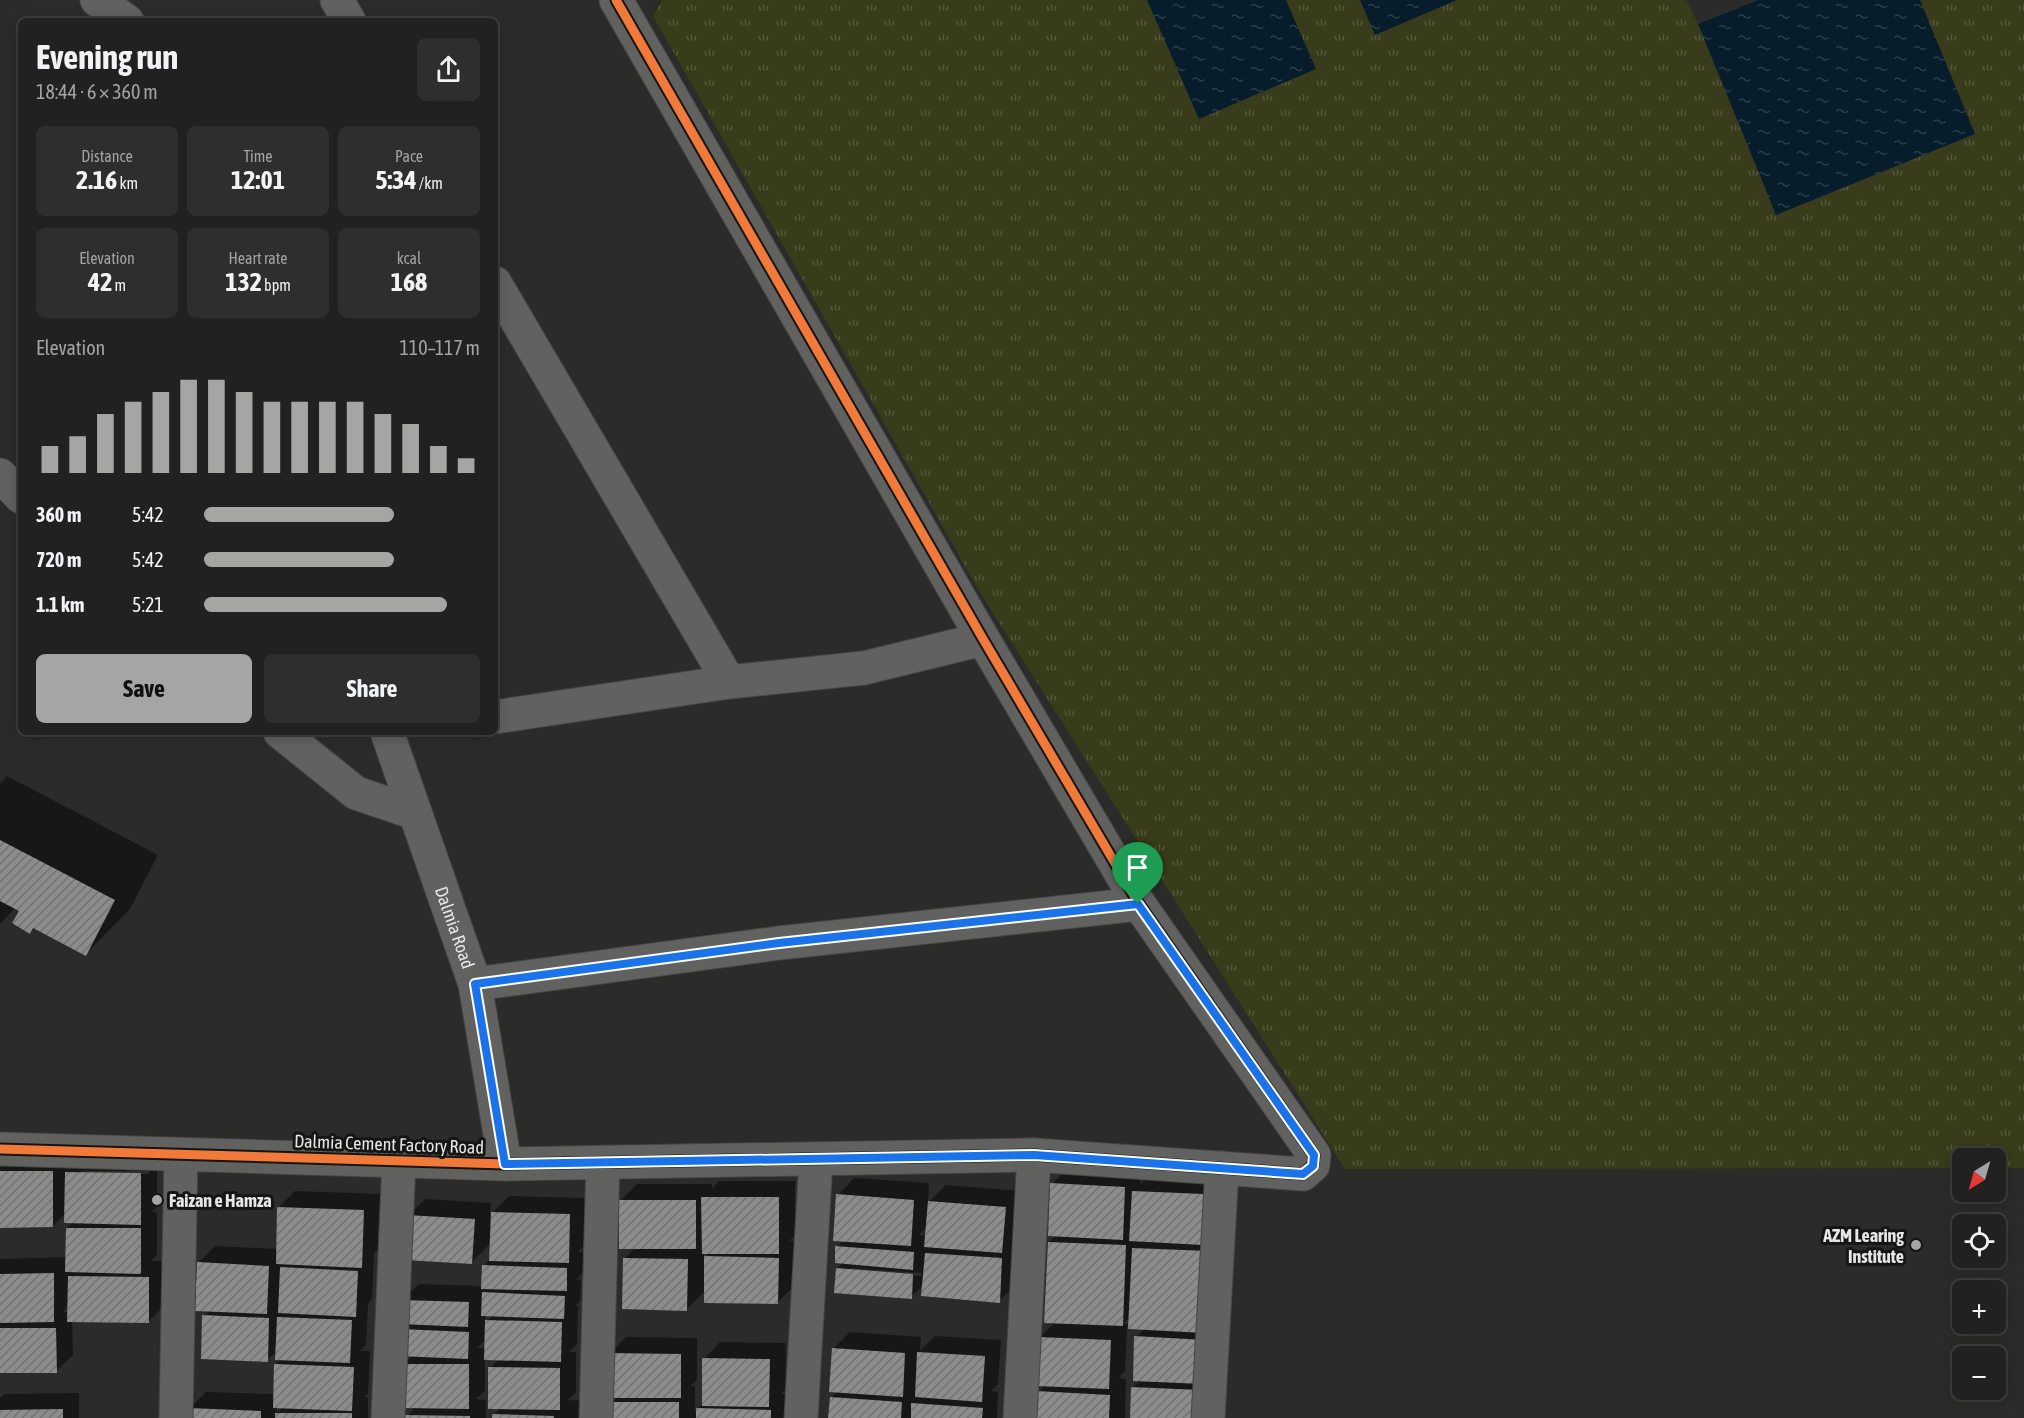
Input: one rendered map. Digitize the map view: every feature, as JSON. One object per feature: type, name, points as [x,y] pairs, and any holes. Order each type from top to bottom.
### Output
[{"type":"street","points":[[97,0],[123,18]]},
{"type":"street","points":[[338,0],[347,18]]},
{"type":"street","points":[[475,984],[779,943],[1138,904],[616,0]]},
{"type":"street","points":[[498,288],[729,682]]},
{"type":"street","points":[[0,475],[18,494]]},
{"type":"street","points":[[498,717],[729,682],[864,668],[983,639]]},
{"type":"street","points":[[284,735],[356,794],[415,813]]},
{"type":"street","name":"Dalmia Road","points":[[391,735],[415,813],[475,984],[505,1164]]},
{"type":"street","name":"Dalmia Cement Factory Road","points":[[0,1149],[505,1164],[1034,1155],[1303,1174],[1313,1166],[1314,1155],[1138,904]]},
{"type":"street","points":[[176,1418],[181,1155]]},
{"type":"street","points":[[1020,1418],[1034,1155]]},
{"type":"street","points":[[801,1418],[816,1159]]},
{"type":"street","points":[[388,1418],[399,1161]]},
{"type":"street","points":[[596,1418],[603,1162]]},
{"type":"street","points":[[1208,1418],[1222,1168]]},
{"type":"green space","points":[[662,0],[1686,0],[1698,24],[1758,0],[2024,0],[2024,1168],[2006,1168],[2006,1148],[1952,1148],[1952,1168],[1345,1169],[981,594],[653,16]]},
{"type":"water","points":[[1147,0],[1286,0],[1316,69],[1199,119]]},
{"type":"water","points":[[1360,0],[1457,0],[1375,35]]},
{"type":"water","points":[[1758,0],[1920,0],[1975,134],[1776,215],[1698,24]]},
{"type":"building","points":[[0,840],[115,900],[86,956],[33,928],[30,934],[12,923],[19,911],[0,901]]},
{"type":"building","points":[[0,1171],[53,1171],[53,1227],[0,1228]]},
{"type":"building","points":[[65,1172],[141,1173],[141,1225],[64,1223]]},
{"type":"building","points":[[1050,1183],[1125,1187],[1123,1240],[1048,1236]]},
{"type":"building","points":[[1132,1191],[1204,1194],[1202,1245],[1129,1241]]},
{"type":"building","points":[[836,1194],[914,1200],[911,1246],[833,1241]]},
{"type":"building","points":[[701,1197],[779,1197],[779,1254],[702,1254]]},
{"type":"building","points":[[619,1200],[696,1200],[696,1249],[619,1249]]},
{"type":"building","points":[[928,1201],[1006,1207],[1002,1253],[924,1247]]},
{"type":"building","points":[[277,1207],[364,1210],[362,1268],[276,1264]]},
{"type":"building","points":[[491,1212],[570,1214],[569,1263],[489,1261]]},
{"type":"building","points":[[407,1215],[475,1219],[472,1264],[405,1260]]},
{"type":"building","points":[[66,1228],[141,1228],[141,1274],[65,1272]]},
{"type":"building","points":[[1048,1242],[1126,1245],[1123,1326],[1044,1323]]},
{"type":"building","points":[[835,1246],[914,1252],[913,1270],[835,1263]]},
{"type":"building","points":[[1132,1248],[1209,1251],[1205,1333],[1128,1329]]},
{"type":"building","points":[[925,1253],[1002,1258],[1000,1303],[921,1296]]},
{"type":"building","points":[[704,1256],[779,1258],[778,1304],[704,1303]]},
{"type":"building","points":[[623,1258],[688,1259],[687,1311],[622,1309]]},
{"type":"building","points":[[197,1262],[269,1266],[267,1314],[195,1311]]},
{"type":"building","points":[[482,1265],[567,1268],[567,1291],[481,1289]]},
{"type":"building","points":[[280,1267],[358,1271],[356,1317],[278,1313]]},
{"type":"building","points":[[836,1268],[913,1274],[912,1299],[834,1293]]},
{"type":"building","points":[[54,1273],[54,1322],[0,1323],[0,1274]]},
{"type":"building","points":[[68,1276],[149,1277],[149,1323],[67,1322]]},
{"type":"building","points":[[482,1292],[565,1296],[564,1319],[481,1316]]},
{"type":"building","points":[[401,1300],[469,1302],[468,1327],[400,1324]]},
{"type":"building","points":[[202,1315],[269,1318],[268,1362],[201,1359]]},
{"type":"building","points":[[277,1317],[352,1320],[350,1363],[275,1360]]},
{"type":"building","points":[[485,1320],[562,1322],[561,1362],[484,1360]]},
{"type":"building","points":[[0,1328],[56,1328],[57,1373],[0,1373]]},
{"type":"building","points":[[400,1329],[469,1332],[468,1359],[399,1356]]},
{"type":"building","points":[[1134,1336],[1205,1340],[1203,1384],[1133,1381]]},
{"type":"building","points":[[1038,1337],[1111,1340],[1109,1389],[1036,1386]]},
{"type":"building","points":[[832,1348],[905,1353],[903,1397],[829,1392]]},
{"type":"building","points":[[917,1352],[985,1356],[982,1402],[915,1397]]},
{"type":"building","points":[[608,1353],[681,1354],[681,1398],[608,1398]]},
{"type":"building","points":[[702,1358],[770,1359],[769,1407],[702,1406]]},
{"type":"building","points":[[274,1364],[354,1367],[352,1411],[273,1408]]},
{"type":"building","points":[[403,1364],[469,1364],[469,1409],[403,1408]]},
{"type":"building","points":[[488,1367],[560,1368],[560,1410],[488,1409]]},
{"type":"building","points":[[1131,1387],[1200,1390],[1199,1418],[1130,1418]]},
{"type":"building","points":[[1036,1391],[1110,1395],[1109,1418],[1035,1418]]},
{"type":"building","points":[[830,1397],[902,1402],[901,1418],[828,1418]]},
{"type":"building","points":[[610,1402],[679,1402],[679,1418],[610,1418]]},
{"type":"building","points":[[911,1403],[983,1408],[982,1418],[911,1418]]},
{"type":"building","points":[[188,1408],[261,1411],[261,1418],[188,1418]]},
{"type":"building","points":[[696,1408],[771,1410],[771,1418],[696,1418]]},
{"type":"building","points":[[63,1409],[63,1418],[0,1418],[0,1410]]},
{"type":"building","points":[[275,1413],[352,1413],[352,1418],[275,1418]]},
{"type":"building","points":[[492,1414],[554,1416],[554,1418],[492,1418]]},
{"type":"building","points":[[405,1415],[470,1416],[470,1418],[405,1418]]},
{"type":"cycle path","points":[[0,1149],[505,1164],[1034,1155],[1303,1174],[1313,1165],[1314,1155],[1139,904],[983,639],[616,0]]},
{"type":"place","name":"Faizan e Hamza","points":[[157,1200]]},
{"type":"place","name":"AZM Learing Institute","points":[[1916,1245]]},
{"type":"route","points":[[1138,904],[1314,1155],[1313,1166],[1303,1174],[1034,1155],[505,1164],[475,984],[779,943],[1138,904]]}]
